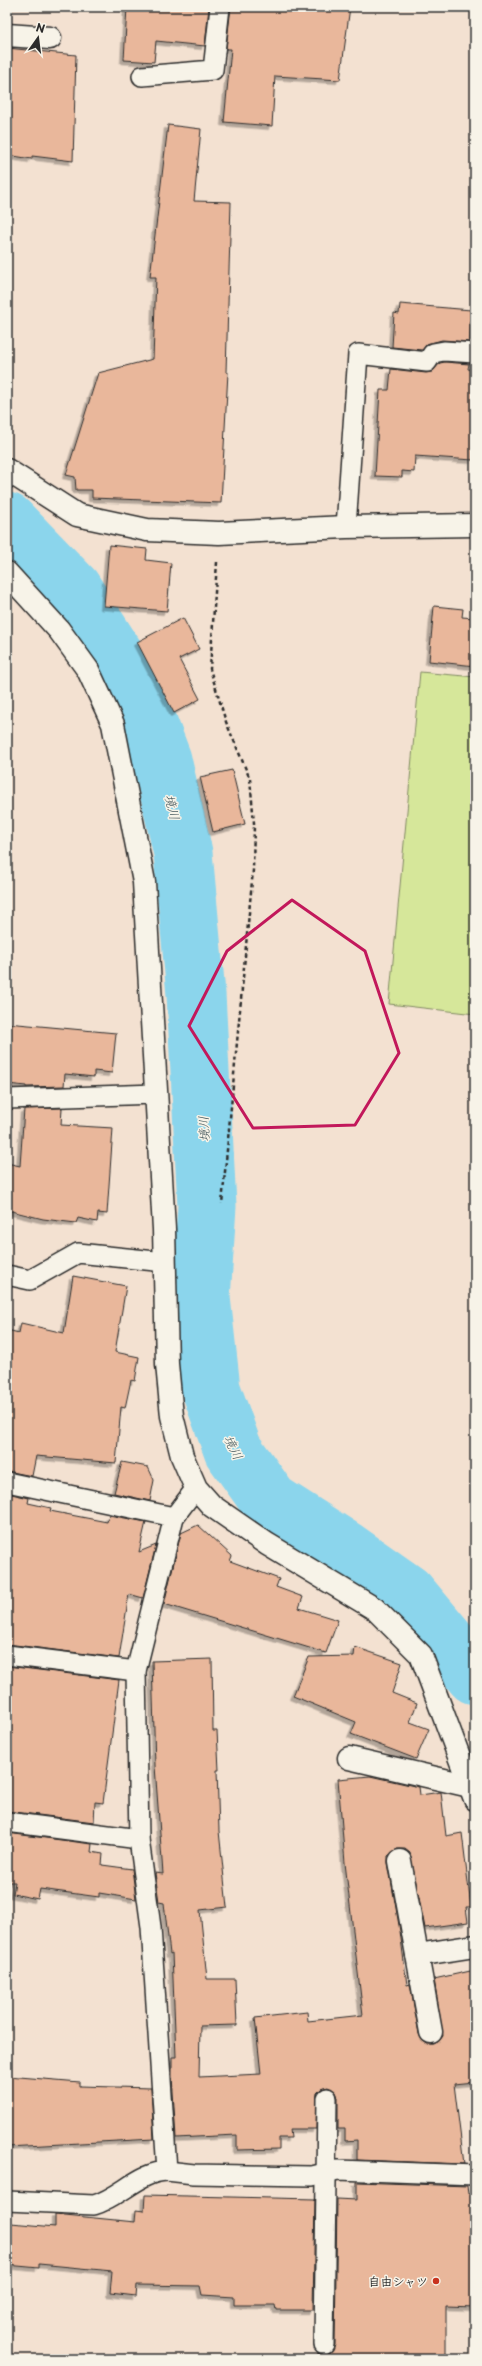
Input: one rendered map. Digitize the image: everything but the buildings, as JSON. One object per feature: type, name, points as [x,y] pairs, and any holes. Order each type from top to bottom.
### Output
[{"type":"street","points":[[7,35],[50,38]]},
{"type":"street","points":[[7,470],[78,515],[147,530],[219,533],[346,527],[475,525]]},
{"type":"street","points":[[7,573],[59,630],[88,670],[113,724],[144,882],[165,1262],[167,1364],[172,1416],[182,1456],[196,1488],[212,1506],[267,1544],[374,1609],[421,1655],[472,1792]]},
{"type":"street","points":[[349,1758],[472,1792]]},
{"type":"street","points":[[400,1861],[431,2032]]},
{"type":"street","points":[[417,1955],[475,1946]]},
{"type":"lane","points":[[142,76],[212,70],[220,7]]},
{"type":"lane","points":[[346,527],[358,354],[427,362],[433,353],[475,353]]},
{"type":"lane","points":[[7,1099],[156,1094]]},
{"type":"lane","points":[[7,1275],[30,1280],[78,1253],[165,1262]]},
{"type":"lane","points":[[7,1482],[174,1517]]},
{"type":"lane","points":[[167,2171],[151,1927],[139,1839],[136,1671],[174,1517],[196,1488]]},
{"type":"lane","points":[[7,1655],[136,1671]]},
{"type":"lane","points":[[7,1822],[139,1839]]},
{"type":"lane","points":[[324,2345],[327,2098]]},
{"type":"lane","points":[[7,2201],[94,2204],[106,2201],[153,2171],[194,2174],[312,2176],[338,2170],[475,2175]]},
{"type":"path","points":[[219,533],[210,669],[226,722],[250,779],[254,823],[253,870],[222,1204]]},
{"type":"highlighted area","points":[[292,900],[365,951],[399,1053],[355,1125],[253,1128],[189,1026],[227,951]]},
{"type":"green space","points":[[420,672],[475,677],[475,1014],[389,1004]]},
{"type":"waterway","name":"境川","points":[[7,522],[72,589],[133,684],[162,760],[183,853],[196,994],[207,1206],[201,1298],[211,1389],[233,1450],[270,1502],[345,1550],[406,1593],[475,1675]]},
{"type":"place","name":"自由シャツ","points":[[436,2281]]}]
